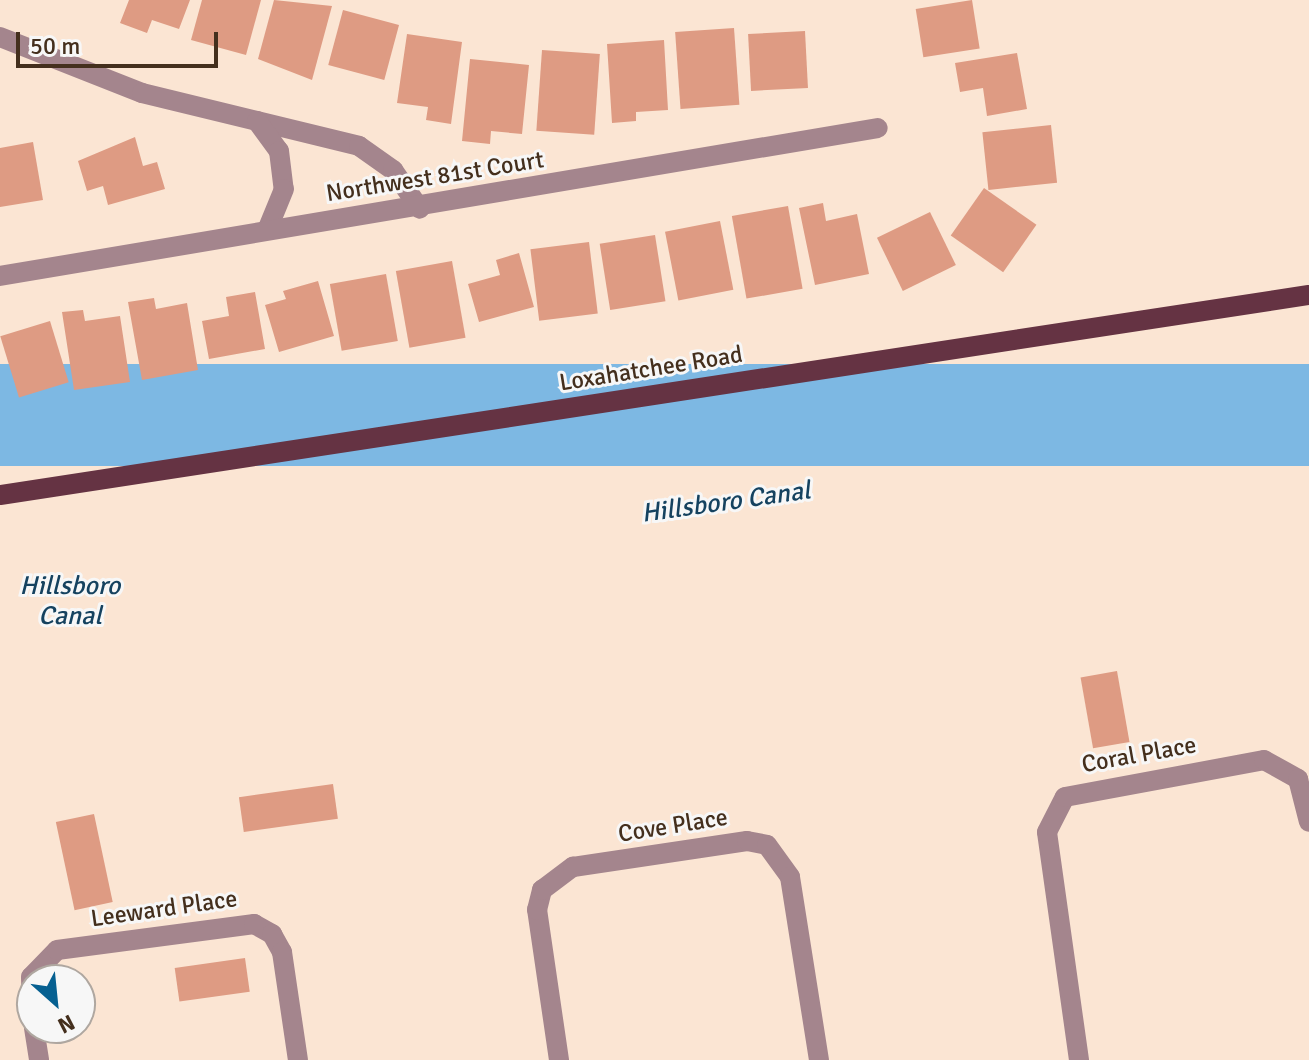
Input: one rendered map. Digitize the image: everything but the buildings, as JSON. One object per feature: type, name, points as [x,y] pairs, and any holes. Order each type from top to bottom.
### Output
[{"type":"main road","name":"Loxahatchee Road","points":[[0,495],[1309,295]]},
{"type":"street","points":[[0,37],[142,93],[359,146],[393,170],[420,209]]},
{"type":"street","points":[[257,121],[279,151],[284,189],[268,228]]},
{"type":"street","name":"Northwest 81st Court","points":[[0,276],[268,228],[420,209],[878,128]]},
{"type":"street","name":"Coral Place","points":[[1079,1060],[1047,832],[1057,806],[1083,789],[1264,760],[1304,778],[1309,822]]},
{"type":"street","name":"Cove Place","points":[[559,1060],[537,910],[542,890],[573,867],[747,841],[775,852],[790,877],[819,1060]]},
{"type":"street","name":"Leeward Place","points":[[44,964],[57,950],[254,924],[272,934],[282,952],[298,1060]]},
{"type":"water","points":[[0,364],[1309,364],[1309,466],[0,466]]},
{"type":"water label","name":"Hillsboro Canal","points":[[726,503]]},
{"type":"water label","name":"Hillsboro Canal","points":[[70,602]]}]
